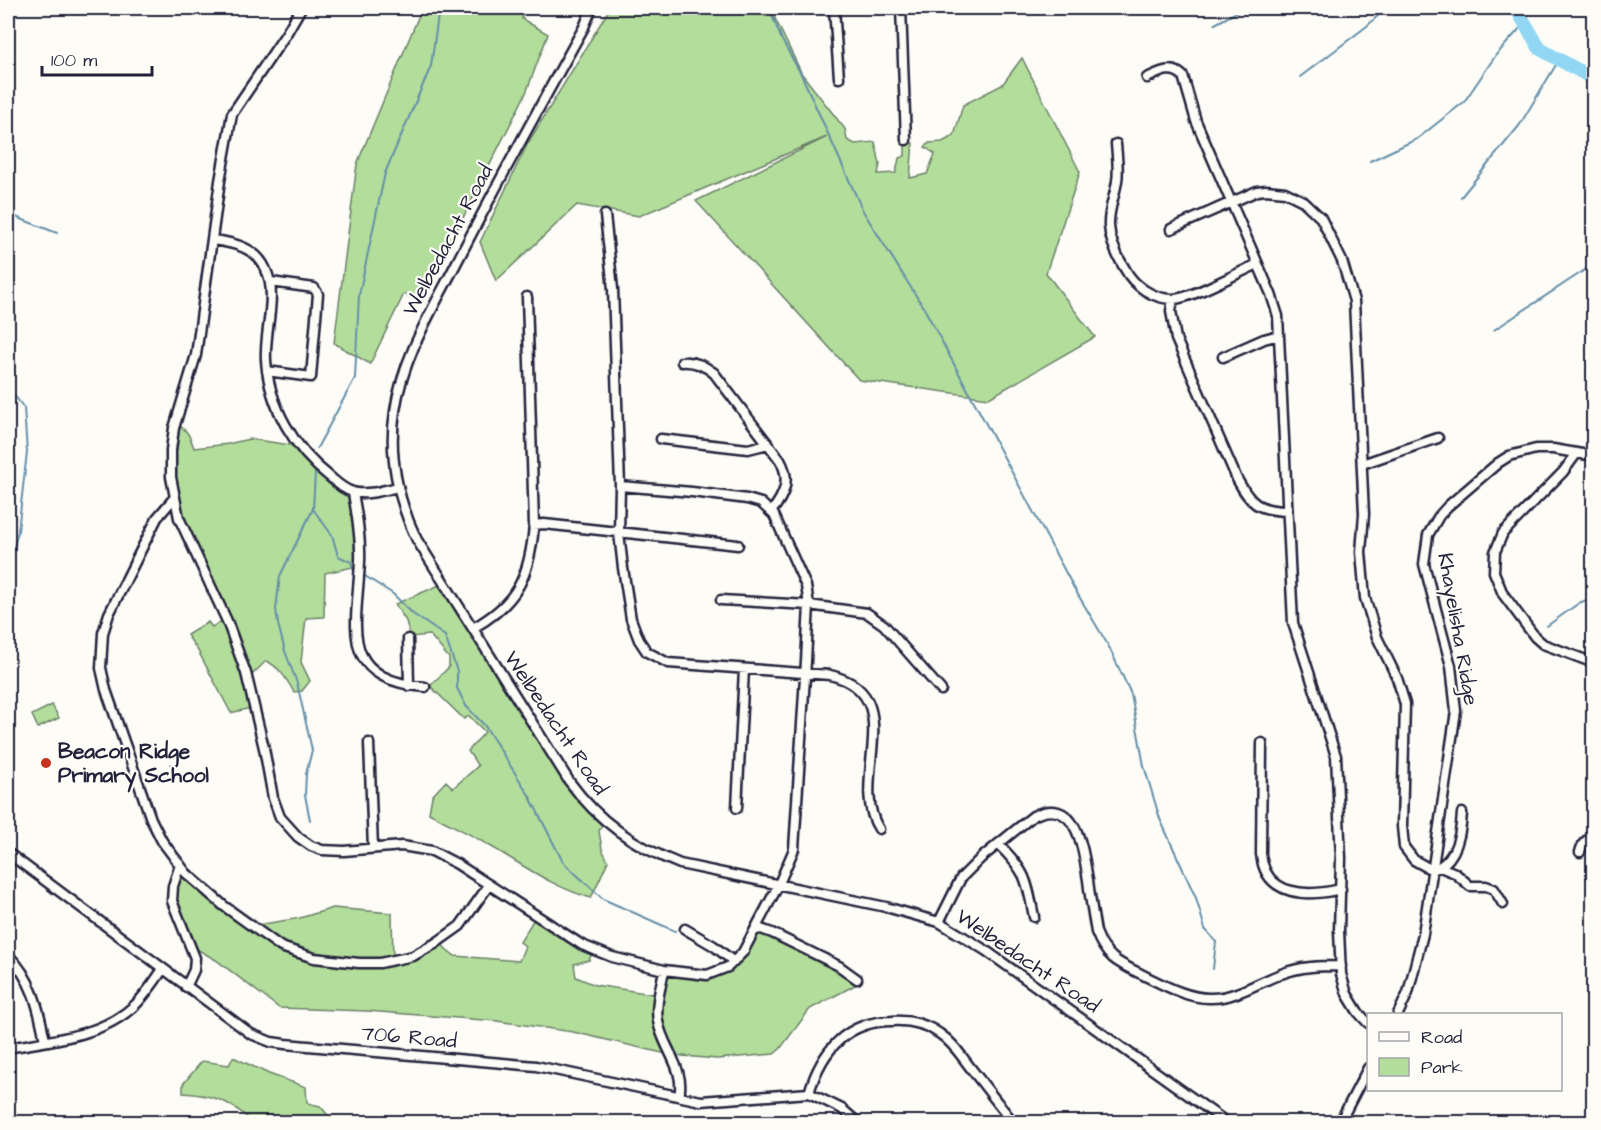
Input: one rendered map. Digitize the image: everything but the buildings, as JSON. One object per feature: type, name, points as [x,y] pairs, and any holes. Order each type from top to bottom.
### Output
[{"type":"street","points":[[301,8],[232,114],[220,181],[196,355],[172,435],[171,460],[174,498],[183,530],[227,621],[246,673],[273,798],[280,817],[292,833],[316,848],[344,851],[409,846],[432,851],[458,864],[582,945],[612,957],[664,970],[707,975],[722,970],[743,952],[778,886],[794,849],[808,605],[804,579],[771,512],[761,503],[747,499],[654,487],[620,486]]},
{"type":"street","name":"Welbedacht Road","points":[[592,8],[411,352],[398,395],[393,438],[398,487],[417,540],[568,781],[591,809],[613,829],[648,850],[680,864],[886,907],[939,922],[985,950],[1226,1122]]},
{"type":"street","points":[[834,8],[834,46],[839,78]]},
{"type":"street","points":[[901,8],[906,140]]},
{"type":"street","points":[[1148,78],[1172,70],[1182,76],[1196,121],[1271,294],[1278,316],[1293,623],[1336,756],[1341,858],[1341,966],[1347,994],[1367,1022]]},
{"type":"street","points":[[1116,144],[1117,183],[1109,219],[1111,240],[1128,275],[1136,284],[1150,293],[1173,299],[1195,292],[1258,264]]},
{"type":"street","points":[[1171,230],[1257,191],[1266,190],[1285,192],[1304,201],[1326,228],[1347,276],[1354,301],[1364,514],[1361,552],[1365,598],[1377,638],[1397,678],[1405,704],[1402,826],[1404,847],[1414,860],[1455,873],[1470,886],[1486,886],[1494,889],[1503,904]]},
{"type":"street","points":[[605,214],[614,289],[620,486],[619,533],[634,630],[643,647],[653,656],[673,664],[830,675],[846,680],[859,688],[869,702],[873,731],[870,802],[872,819],[879,829]]},
{"type":"street","points":[[213,240],[234,243],[250,251],[264,265],[270,282],[266,345],[267,371],[280,416],[300,448],[326,474],[353,493],[368,493],[398,487]]},
{"type":"street","points":[[267,371],[311,377],[318,294],[314,288],[270,282]]},
{"type":"street","points":[[473,628],[502,609],[520,586],[531,554],[534,525],[526,297]]},
{"type":"street","points":[[1173,299],[1171,311],[1176,339],[1245,494],[1256,505],[1270,511],[1287,511]]},
{"type":"street","points":[[1223,357],[1279,335]]},
{"type":"street","points":[[682,362],[700,365],[714,374],[783,465],[787,477],[784,492],[771,512]]},
{"type":"street","points":[[1362,464],[1438,438]]},
{"type":"street","points":[[661,439],[743,449],[768,444]]},
{"type":"street","name":"Khayelisha Ridge","points":[[1398,1013],[1408,993],[1436,868],[1456,711],[1450,666],[1424,564],[1428,535],[1448,506],[1509,456],[1536,449],[1553,449],[1593,456]]},
{"type":"street","points":[[1577,453],[1563,472],[1503,533],[1495,552],[1494,572],[1503,594],[1535,637],[1543,644],[1593,663]]},
{"type":"street","points":[[353,493],[360,552],[356,605],[359,651],[363,661],[376,674],[389,681],[425,687]]},
{"type":"street","points":[[174,498],[157,518],[109,614],[103,633],[101,668],[106,690],[151,819],[162,841],[180,865],[208,893],[281,947],[314,958],[359,963],[380,963],[413,956],[436,943],[460,926],[489,885]]},
{"type":"street","points":[[534,525],[544,524],[738,545]]},
{"type":"street","points":[[721,600],[808,605],[854,610],[873,615],[941,690]]},
{"type":"street","points":[[408,639],[409,686]]},
{"type":"street","points":[[737,808],[744,669]]},
{"type":"street","points":[[369,743],[373,848]]},
{"type":"street","points":[[1262,743],[1261,854],[1266,872],[1277,884],[1302,894],[1322,894],[1341,889]]},
{"type":"street","points":[[939,922],[961,878],[998,844],[1037,814],[1056,812],[1066,817],[1078,832],[1101,945],[1117,962],[1182,992],[1203,998],[1219,997],[1294,969],[1341,966]]},
{"type":"street","points":[[1436,868],[1458,844],[1462,813]]},
{"type":"street","points":[[1580,852],[1584,842],[1593,839]]},
{"type":"street","points":[[998,844],[1026,878],[1034,917]]},
{"type":"street","name":"706 Road","points":[[8,853],[251,1035],[276,1043],[536,1066],[702,1101],[809,1093],[842,1108],[857,1122]]},
{"type":"street","points":[[180,865],[173,886],[172,901],[195,958],[194,970],[186,987]]},
{"type":"street","points":[[685,929],[714,946],[734,962]]},
{"type":"street","points":[[756,930],[764,930],[780,937],[844,969],[857,979]]},
{"type":"street","points":[[8,955],[22,972],[33,992],[45,1041]]},
{"type":"street","points":[[8,1048],[95,1029],[122,1017],[142,998],[163,969]]},
{"type":"street","points":[[664,970],[657,1017],[677,1069],[680,1082],[679,1096]]},
{"type":"street","points":[[809,1093],[816,1070],[833,1045],[844,1036],[868,1023],[900,1021],[927,1027],[947,1040],[1013,1122]]},
{"type":"street","points":[[1340,1122],[1367,1070]]},
{"type":"green space","points":[[422,8],[523,8],[522,19],[548,34],[526,93],[421,301],[404,294],[370,364],[334,343],[357,164]]},
{"type":"green space","points":[[610,8],[770,8],[802,74],[845,129],[847,140],[855,144],[875,142],[880,164],[878,174],[896,173],[899,158],[905,156],[905,143],[913,143],[910,178],[927,174],[935,154],[925,147],[929,143],[942,142],[954,136],[963,105],[1002,85],[1022,58],[1080,172],[1046,273],[1095,337],[989,398],[859,380],[696,201],[829,136],[639,216],[577,205],[496,281],[480,242],[528,143]]},
{"type":"green space","points":[[175,425],[185,430],[194,448],[249,439],[298,446],[353,493],[358,566],[325,573],[324,617],[306,618],[301,662],[310,681],[302,691],[294,692],[279,670],[266,661],[248,679],[255,707],[231,713],[187,635],[208,622],[212,627],[226,619],[173,498]]},
{"type":"green space","points":[[442,584],[550,756],[604,822],[599,831],[602,849],[608,861],[591,898],[549,881],[477,838],[429,813],[432,796],[446,781],[453,788],[478,766],[468,751],[485,732],[469,716],[464,719],[430,686],[449,667],[449,658],[430,635],[410,637],[406,621],[395,604]]},
{"type":"green space","points":[[52,705],[59,718],[38,728],[32,715]]},
{"type":"green space","points":[[180,875],[186,875],[251,926],[300,918],[333,908],[392,913],[393,960],[439,941],[455,956],[519,961],[525,946],[520,942],[535,917],[593,951],[589,960],[574,964],[576,977],[595,985],[658,995],[663,970],[699,976],[729,967],[755,930],[761,930],[856,979],[857,984],[810,1009],[774,1054],[717,1059],[671,1055],[573,1032],[497,1021],[367,1011],[279,1008],[216,960],[193,947],[175,912],[175,879]]},
{"type":"green space","points":[[233,1057],[269,1074],[306,1087],[307,1103],[320,1106],[334,1122],[252,1122],[236,1108],[220,1100],[183,1093],[183,1084],[202,1061],[229,1065]]},
{"type":"waterway","points":[[317,448],[355,378],[359,295],[385,173],[431,66],[439,8]]},
{"type":"waterway","points":[[769,8],[863,211],[925,310],[1074,588],[1108,645],[1131,694],[1144,766],[1160,819],[1196,898],[1205,929],[1216,942],[1213,969]]},
{"type":"waterway","points":[[1215,24],[1244,8]]},
{"type":"waterway","points":[[1300,77],[1367,26],[1386,8]]},
{"type":"waterway","points":[[1516,8],[1540,49],[1594,79]]},
{"type":"waterway","points":[[1370,161],[1417,139],[1464,102],[1496,55],[1525,23]]},
{"type":"waterway","points":[[1461,197],[1519,126],[1559,60]]},
{"type":"waterway","points":[[8,214],[57,233]]},
{"type":"waterway","points":[[1494,330],[1594,264]]},
{"type":"waterway","points":[[8,387],[24,408],[27,452],[18,531],[8,571]]},
{"type":"waterway","points":[[315,473],[313,509],[332,535],[338,556],[351,562],[355,574]]},
{"type":"waterway","points":[[310,820],[305,795],[306,774],[312,750],[297,683],[285,651],[276,609],[280,576],[313,509]]},
{"type":"waterway","points":[[365,576],[393,594],[413,614],[445,636],[457,671],[457,688],[466,706],[485,726],[529,795],[563,862],[603,899],[675,931]]},
{"type":"waterway","points":[[1547,626],[1579,603],[1594,597]]},
{"type":"place","name":"Beacon Ridge Primary School","points":[[46,763]]}]
